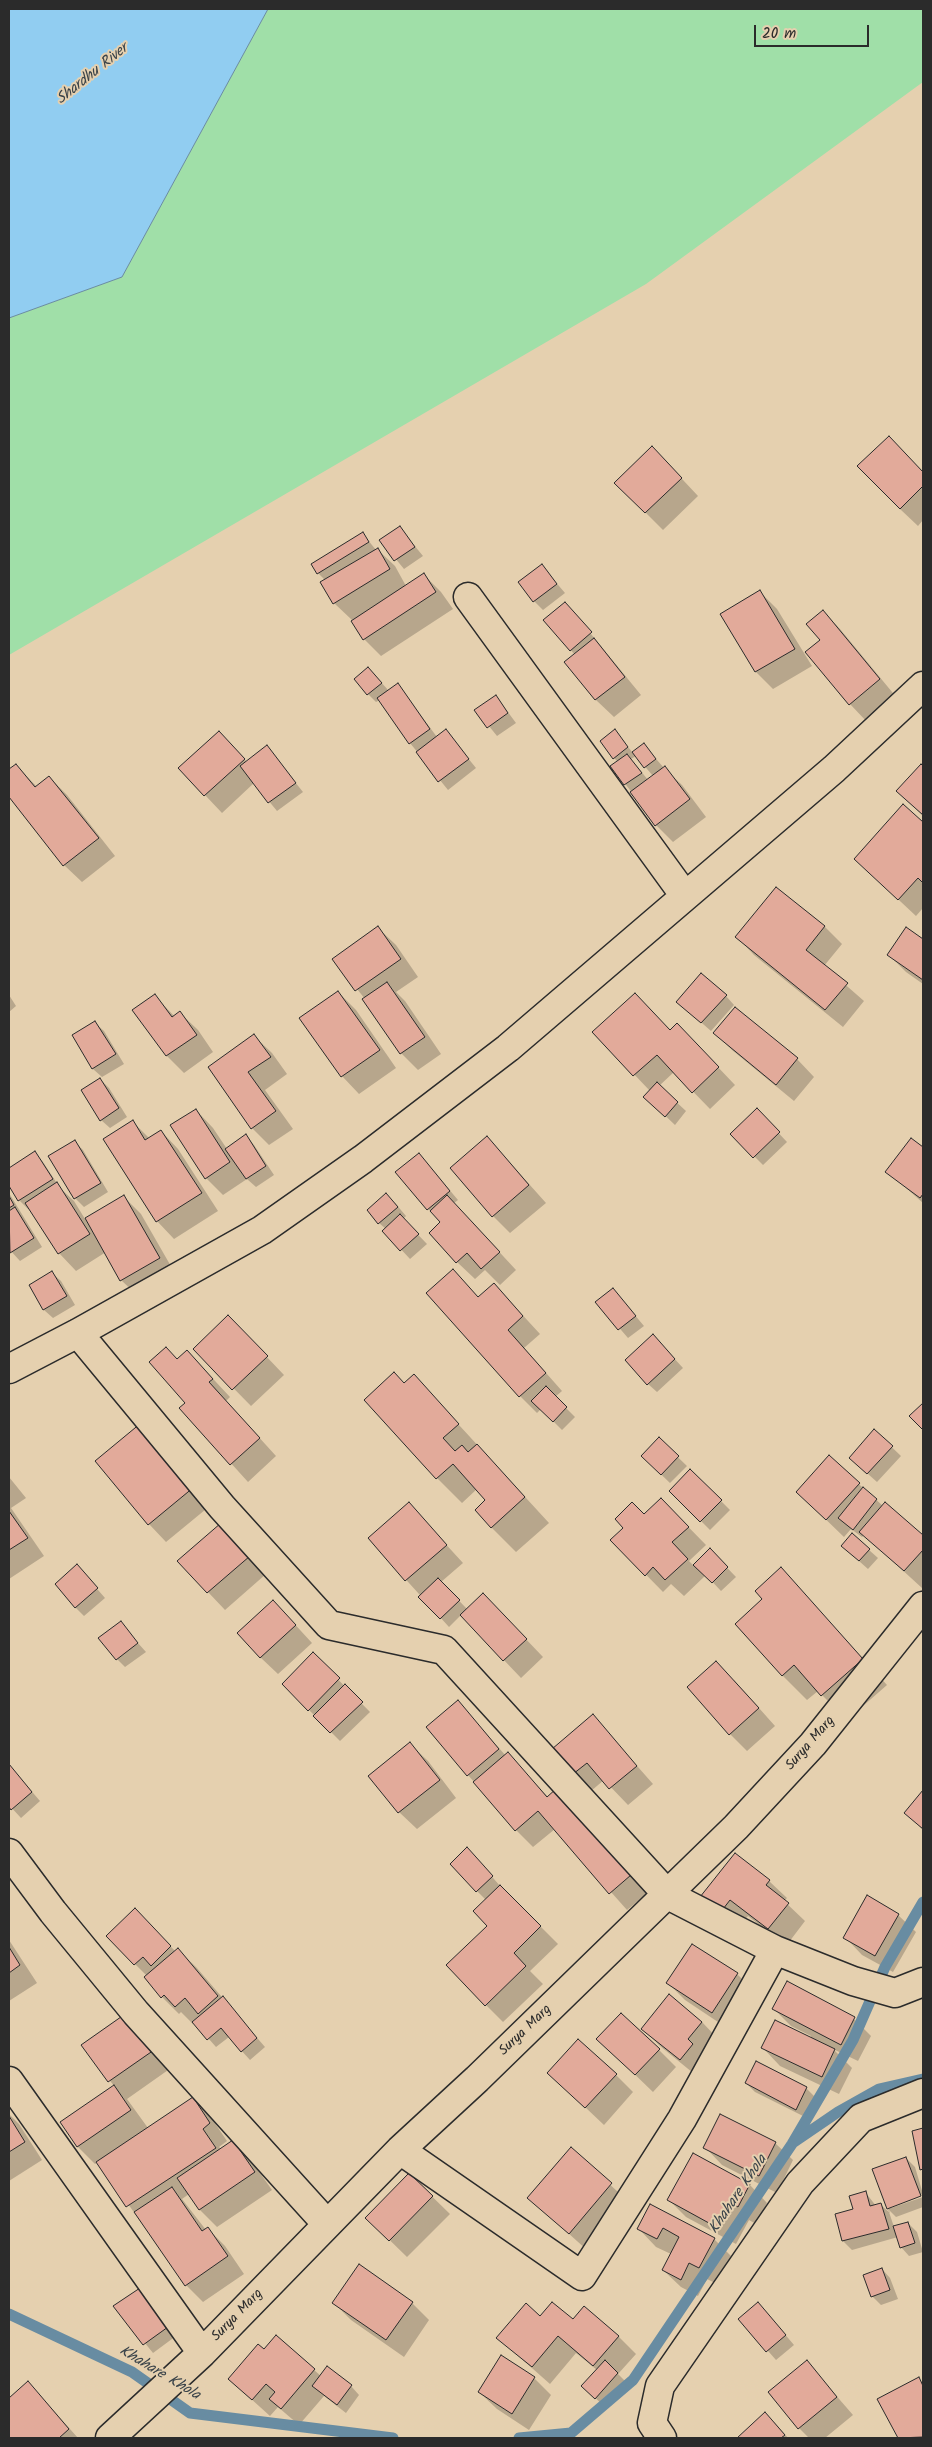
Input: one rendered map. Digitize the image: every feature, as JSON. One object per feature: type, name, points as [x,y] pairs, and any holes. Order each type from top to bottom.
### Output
[{"type":"street","points":[[468,597],[685,896]]},
{"type":"street","points":[[9,1369],[78,1333],[262,1230],[363,1159],[508,1048],[834,769],[923,686]]},
{"type":"street","points":[[78,1333],[222,1506],[329,1625],[444,1650],[668,1895],[775,1950],[853,1981],[895,1993],[923,1982]]},
{"type":"street","name":"Surya Marg","points":[[110,2438],[202,2353],[400,2150],[668,1895],[736,1827],[813,1744],[923,1606]]},
{"type":"street","points":[[9,1853],[53,1912],[136,2013],[326,2224]]},
{"type":"street","points":[[400,2150],[582,2276],[682,2119],[775,1950]]},
{"type":"street","points":[[9,2081],[202,2353]]},
{"type":"street","points":[[662,2438],[652,2423],[660,2386],[800,2183],[861,2118],[923,2093]]},
{"type":"green space","points":[[268,9],[923,9],[923,82],[646,284],[9,655],[9,318],[122,277]]},
{"type":"water","name":"Shardhu River","points":[[9,9],[268,9],[122,277],[9,318]]},
{"type":"building","points":[[889,436],[923,472],[923,486],[900,509],[857,466]]},
{"type":"building","points":[[652,446],[682,478],[645,513],[614,483]]},
{"type":"building","points":[[400,526],[415,547],[394,561],[379,540]]},
{"type":"building","points":[[363,532],[369,542],[317,574],[311,564]]},
{"type":"building","points":[[378,548],[390,569],[333,604],[320,582]]},
{"type":"building","points":[[542,564],[557,584],[533,602],[518,582]]},
{"type":"building","points":[[424,573],[436,592],[363,640],[351,621]]},
{"type":"building","points":[[760,590],[795,649],[755,672],[720,614]]},
{"type":"building","points":[[565,602],[592,632],[570,651],[543,620]]},
{"type":"building","points":[[823,610],[880,679],[849,705],[805,652],[820,640],[806,624]]},
{"type":"building","points":[[594,638],[625,677],[595,700],[564,662]]},
{"type":"building","points":[[368,667],[382,683],[367,695],[354,679]]},
{"type":"building","points":[[398,683],[430,729],[409,744],[377,698]]},
{"type":"building","points":[[496,695],[508,713],[487,728],[474,710]]},
{"type":"building","points":[[446,729],[469,759],[438,782],[416,752]]},
{"type":"building","points":[[615,729],[628,747],[613,759],[600,741]]},
{"type":"building","points":[[219,731],[245,759],[204,796],[178,768]]},
{"type":"building","points":[[644,743],[656,759],[644,768],[632,752]]},
{"type":"building","points":[[267,745],[296,783],[268,803],[240,766]]},
{"type":"building","points":[[627,754],[642,773],[624,785],[610,766]]},
{"type":"building","points":[[16,764],[35,787],[49,776],[99,838],[63,866],[9,797],[9,769]]},
{"type":"building","points":[[921,764],[923,766],[923,815],[896,791]]},
{"type":"building","points":[[665,766],[690,799],[655,826],[630,792]]},
{"type":"building","points":[[903,804],[923,822],[923,883],[918,878],[898,900],[854,859]]},
{"type":"building","points":[[776,887],[825,926],[806,950],[848,983],[825,1010],[735,937]]},
{"type":"building","points":[[378,926],[401,959],[355,991],[332,959]]},
{"type":"building","points":[[906,927],[923,939],[923,980],[887,955]]},
{"type":"building","points":[[701,973],[727,995],[701,1023],[676,1002]]},
{"type":"building","points":[[387,982],[425,1037],[400,1054],[362,999]]},
{"type":"building","points":[[338,991],[380,1050],[341,1077],[299,1018]]},
{"type":"building","points":[[635,993],[670,1030],[677,1023],[719,1067],[692,1093],[657,1055],[633,1076],[592,1032]]},
{"type":"building","points":[[155,994],[172,1017],[180,1011],[197,1035],[166,1056],[132,1010]]},
{"type":"building","points":[[735,1007],[798,1058],[776,1085],[713,1033]]},
{"type":"building","points":[[95,1021],[116,1054],[92,1069],[72,1035]]},
{"type":"building","points":[[254,1034],[271,1057],[248,1072],[276,1111],[251,1129],[208,1067]]},
{"type":"building","points":[[100,1078],[119,1108],[100,1121],[81,1090]]},
{"type":"building","points":[[657,1082],[678,1102],[665,1117],[643,1097]]},
{"type":"building","points":[[757,1108],[780,1132],[753,1158],[730,1134]]},
{"type":"building","points":[[196,1109],[230,1162],[205,1179],[170,1125]]},
{"type":"building","points":[[133,1120],[145,1140],[161,1130],[202,1193],[156,1222],[103,1139]]},
{"type":"building","points":[[246,1134],[266,1166],[246,1179],[225,1149]]},
{"type":"building","points":[[487,1136],[529,1185],[492,1217],[450,1168]]},
{"type":"building","points":[[911,1138],[923,1147],[923,1194],[920,1198],[885,1172]]},
{"type":"building","points":[[75,1140],[101,1183],[74,1199],[48,1156]]},
{"type":"building","points":[[35,1151],[53,1179],[18,1201],[9,1186],[9,1168]]},
{"type":"building","points":[[419,1153],[450,1191],[427,1210],[395,1172]]},
{"type":"building","points":[[57,1182],[90,1234],[58,1254],[25,1203]]},
{"type":"building","points":[[386,1193],[398,1207],[378,1224],[367,1210]]},
{"type":"building","points":[[124,1195],[160,1258],[120,1281],[85,1218]]},
{"type":"building","points":[[447,1195],[500,1252],[481,1269],[467,1253],[456,1263],[429,1233],[440,1222],[430,1211]]},
{"type":"building","points":[[9,1196],[14,1205],[9,1208]]},
{"type":"building","points":[[15,1207],[34,1238],[10,1253],[9,1211]]},
{"type":"building","points":[[400,1214],[419,1234],[400,1251],[382,1231]]},
{"type":"building","points":[[453,1269],[478,1297],[494,1283],[523,1316],[508,1330],[546,1373],[519,1397],[426,1293]]},
{"type":"building","points":[[52,1271],[67,1296],[43,1310],[29,1285]]},
{"type":"building","points":[[613,1288],[636,1316],[618,1330],[595,1302]]},
{"type":"building","points":[[228,1315],[268,1356],[232,1390],[193,1349]]},
{"type":"building","points":[[653,1334],[675,1359],[647,1385],[625,1360]]},
{"type":"building","points":[[166,1347],[177,1359],[187,1350],[213,1379],[209,1382],[260,1438],[230,1465],[179,1408],[185,1403],[149,1362]]},
{"type":"building","points":[[394,1372],[404,1383],[414,1374],[459,1424],[443,1438],[455,1451],[462,1445],[468,1452],[477,1444],[525,1497],[491,1528],[475,1510],[485,1500],[453,1464],[436,1479],[364,1400]]},
{"type":"building","points":[[546,1386],[567,1407],[553,1422],[531,1401]]},
{"type":"building","points":[[923,1403],[923,1430],[909,1416]]},
{"type":"building","points":[[141,1423],[194,1487],[148,1525],[95,1461]]},
{"type":"building","points":[[874,1429],[893,1446],[867,1474],[849,1458]]},
{"type":"building","points":[[659,1437],[679,1456],[661,1475],[641,1456]]},
{"type":"building","points":[[829,1455],[860,1483],[826,1520],[796,1492]]},
{"type":"building","points":[[690,1469],[722,1500],[700,1522],[669,1491]]},
{"type":"building","points":[[863,1487],[877,1499],[853,1530],[838,1518]]},
{"type":"building","points":[[661,1498],[689,1527],[672,1542],[688,1559],[665,1580],[653,1567],[645,1576],[610,1540],[623,1528],[615,1519],[632,1502],[644,1514]]},
{"type":"building","points":[[409,1502],[447,1545],[405,1581],[368,1538]]},
{"type":"building","points":[[885,1502],[923,1535],[923,1550],[904,1571],[859,1532]]},
{"type":"building","points":[[9,1511],[28,1538],[9,1550]]},
{"type":"building","points":[[221,1523],[250,1556],[207,1593],[177,1561]]},
{"type":"building","points":[[852,1533],[870,1549],[859,1561],[841,1546]]},
{"type":"building","points":[[710,1548],[728,1567],[712,1583],[693,1565]]},
{"type":"building","points":[[77,1564],[98,1588],[75,1608],[55,1584]]},
{"type":"building","points":[[781,1567],[863,1659],[821,1696],[794,1665],[782,1676],[735,1624],[762,1599],[755,1591]]},
{"type":"building","points":[[438,1578],[460,1600],[440,1619],[418,1597]]},
{"type":"building","points":[[483,1593],[527,1639],[503,1661],[460,1615]]},
{"type":"building","points":[[273,1600],[296,1625],[260,1658],[237,1633]]},
{"type":"building","points":[[121,1621],[138,1643],[116,1660],[98,1638]]},
{"type":"building","points":[[313,1652],[340,1678],[308,1711],[282,1684]]},
{"type":"building","points":[[716,1661],[759,1708],[729,1735],[687,1687]]},
{"type":"building","points":[[345,1684],[363,1702],[330,1733],[313,1716]]},
{"type":"building","points":[[458,1700],[499,1749],[467,1776],[426,1727]]},
{"type":"building","points":[[593,1714],[637,1766],[609,1789],[587,1763],[573,1774],[552,1749]]},
{"type":"building","points":[[410,1742],[440,1780],[398,1813],[368,1776]]},
{"type":"building","points":[[508,1752],[547,1797],[557,1788],[631,1875],[609,1894],[538,1811],[515,1831],[473,1782]]},
{"type":"building","points":[[9,1764],[32,1792],[11,1810],[9,1807]]},
{"type":"building","points":[[923,1790],[923,1829],[904,1813]]},
{"type":"building","points":[[467,1847],[493,1876],[476,1892],[450,1864]]},
{"type":"building","points":[[735,1853],[770,1880],[766,1885],[789,1903],[768,1929],[730,1900],[720,1913],[700,1897]]},
{"type":"building","points":[[500,1885],[541,1926],[514,1953],[526,1966],[485,2006],[446,1965],[487,1926],[473,1911]]},
{"type":"building","points":[[867,1895],[899,1914],[875,1956],[843,1938]]},
{"type":"building","points":[[135,1908],[171,1946],[151,1966],[143,1957],[134,1965],[106,1936]]},
{"type":"building","points":[[692,1944],[738,1973],[712,2013],[666,1983]]},
{"type":"building","points":[[9,1947],[20,1965],[9,1973]]},
{"type":"building","points":[[178,1948],[218,1996],[198,2014],[185,1998],[175,2007],[164,1995],[161,1998],[144,1977]]},
{"type":"building","points":[[787,1981],[855,2017],[841,2045],[772,2009]]},
{"type":"building","points":[[669,1994],[702,2022],[688,2039],[693,2044],[680,2060],[641,2029]]},
{"type":"building","points":[[223,1996],[257,2038],[241,2052],[221,2028],[207,2040],[192,2022]]},
{"type":"building","points":[[128,2012],[154,2050],[108,2082],[81,2045]]},
{"type":"building","points":[[621,2013],[660,2049],[635,2075],[596,2039]]},
{"type":"building","points":[[775,2020],[835,2049],[822,2077],[761,2048]]},
{"type":"building","points":[[578,2039],[617,2074],[585,2108],[547,2073]]},
{"type":"building","points":[[756,2061],[807,2087],[796,2110],[745,2083]]},
{"type":"building","points":[[114,2085],[131,2110],[77,2147],[60,2122]]},
{"type":"building","points":[[193,2097],[210,2123],[203,2129],[216,2148],[126,2207],[96,2162]]},
{"type":"building","points":[[720,2114],[776,2142],[759,2176],[703,2148]]},
{"type":"building","points":[[9,2116],[25,2142],[9,2152]]},
{"type":"building","points":[[923,2128],[923,2169],[920,2170],[912,2131]]},
{"type":"building","points":[[233,2140],[255,2172],[199,2210],[177,2178]]},
{"type":"building","points":[[571,2147],[612,2183],[569,2234],[527,2198]]},
{"type":"building","points":[[693,2153],[750,2184],[738,2207],[731,2203],[718,2228],[667,2200]]},
{"type":"building","points":[[906,2157],[921,2196],[887,2209],[872,2169]]},
{"type":"building","points":[[409,2173],[433,2196],[389,2241],[365,2218]]},
{"type":"building","points":[[172,2187],[202,2231],[208,2227],[228,2256],[185,2286],[134,2212]]},
{"type":"building","points":[[866,2191],[870,2206],[881,2203],[889,2229],[842,2241],[835,2214],[853,2209],[849,2196]]},
{"type":"building","points":[[650,2204],[715,2238],[699,2268],[689,2263],[681,2280],[662,2270],[679,2237],[663,2228],[657,2239],[637,2229]]},
{"type":"building","points":[[908,2222],[915,2243],[900,2248],[893,2226]]},
{"type":"building","points":[[359,2264],[413,2302],[386,2340],[332,2303]]},
{"type":"building","points":[[882,2268],[890,2290],[871,2297],[863,2275]]},
{"type":"building","points":[[140,2288],[168,2327],[143,2345],[113,2306]]},
{"type":"building","points":[[552,2302],[573,2319],[584,2306],[619,2336],[593,2366],[558,2336],[532,2367],[496,2338],[526,2303],[540,2316]]},
{"type":"building","points":[[758,2302],[786,2335],[766,2352],[738,2319]]},
{"type":"building","points":[[276,2335],[315,2369],[281,2409],[269,2399],[275,2392],[266,2384],[252,2400],[228,2379],[258,2344],[264,2349]]},
{"type":"building","points":[[501,2355],[535,2377],[512,2414],[478,2392]]},
{"type":"building","points":[[605,2360],[618,2373],[595,2399],[581,2386]]},
{"type":"building","points":[[807,2360],[837,2397],[798,2429],[768,2392]]},
{"type":"building","points":[[327,2366],[352,2385],[337,2405],[312,2386]]},
{"type":"building","points":[[919,2377],[923,2386],[923,2437],[898,2438],[877,2399]]},
{"type":"building","points":[[28,2381],[69,2429],[59,2438],[9,2438],[9,2398]]},
{"type":"building","points":[[765,2412],[785,2435],[781,2438],[737,2438]]},
{"type":"waterway","name":"Khahare Khola","points":[[519,2438],[571,2433],[633,2380],[792,2144],[853,2040],[885,1967],[923,1902]]},
{"type":"waterway","points":[[794,2142],[838,2112],[879,2089],[923,2079]]},
{"type":"waterway","name":"Khahare Khola","points":[[9,2314],[132,2372],[190,2413],[393,2438]]}]
